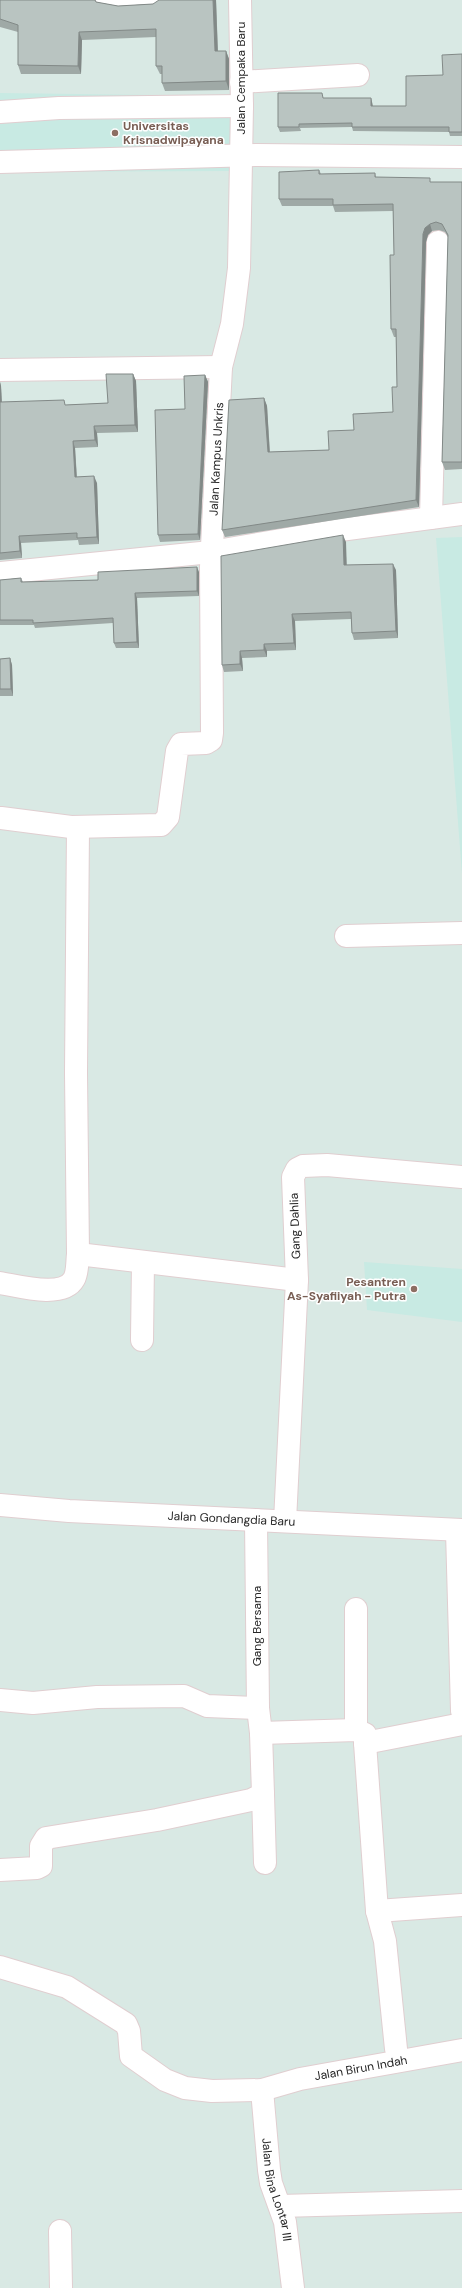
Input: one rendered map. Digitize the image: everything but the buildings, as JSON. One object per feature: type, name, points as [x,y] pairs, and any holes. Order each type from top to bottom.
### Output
[{"type":"street","points":[[107,0],[120,2],[155,0]]},
{"type":"street","name":"Jalan Cempaka Baru","points":[[240,0],[242,106],[241,155]]},
{"type":"street","points":[[241,82],[358,75]]},
{"type":"street","points":[[0,112],[59,108],[242,106]]},
{"type":"street","points":[[0,162],[241,155],[462,157]]},
{"type":"street","name":"Jalan Kampus Unkris","points":[[78,826],[161,825],[168,817],[177,750],[181,744],[206,742],[210,740],[212,733],[211,552],[221,367],[232,324],[239,268],[241,155]]},
{"type":"street","points":[[431,518],[438,242]]},
{"type":"street","points":[[0,370],[221,367]]},
{"type":"street","points":[[0,573],[211,552],[340,530],[462,514]]},
{"type":"street","points":[[0,1283],[41,1290],[60,1289],[71,1284],[75,1277],[78,1254],[76,1073],[78,826],[43,824],[1,818]]},
{"type":"street","points":[[346,936],[462,933]]},
{"type":"street","name":"Gang Dahlia","points":[[285,1521],[297,1280],[293,1177],[296,1169],[303,1166],[327,1165],[462,1177]]},
{"type":"street","points":[[78,1254],[297,1280]]},
{"type":"street","points":[[142,1340],[143,1262]]},
{"type":"street","name":"Jalan Gondangdia Baru","points":[[0,1505],[69,1512],[400,1527],[422,1526],[459,1530]]},
{"type":"street","name":"Gang Bersama","points":[[256,1520],[258,1708],[261,1733],[265,1863]]},
{"type":"street","points":[[459,1530],[462,1711]]},
{"type":"street","points":[[356,1609],[361,1737],[377,1911],[385,1941],[390,2056]]},
{"type":"street","points":[[0,1700],[33,1703],[97,1697],[184,1696],[207,1706],[258,1708]]},
{"type":"street","points":[[261,1733],[361,1737],[462,1724]]},
{"type":"street","points":[[0,1870],[37,1868],[41,1866],[41,1846],[46,1838],[157,1820],[251,1800],[263,1794]]},
{"type":"street","points":[[377,1911],[462,1905]]},
{"type":"street","points":[[374,1958],[390,2056]]},
{"type":"street","name":"Jalan Birun Indah","points":[[0,1967],[67,1987],[126,2024],[130,2031],[130,2054],[165,2080],[185,2088],[212,2091],[262,2090],[390,2056],[462,2050]]},
{"type":"street","name":"Jalan Bina Lontar III","points":[[262,2090],[271,2183],[285,2222],[293,2288]]},
{"type":"street","points":[[280,2206],[462,2201]]},
{"type":"street","points":[[60,2231],[61,2288]]},
{"type":"shaded area","name":"Universitas Krisnadwipayana","points":[[0,93],[231,96],[229,171],[0,172]]},
{"type":"shaded area","points":[[462,537],[462,874],[436,538]]},
{"type":"shaded area","name":"Pesantren As-Syafiiyah - Putra","points":[[364,1262],[462,1269],[462,1322],[367,1310]]},
{"type":"place","name":"Universitas Krisnadwipayana","points":[[115,133]]},
{"type":"place","name":"Pesantren As-Syafiiyah - Putra","points":[[414,1289]]}]
